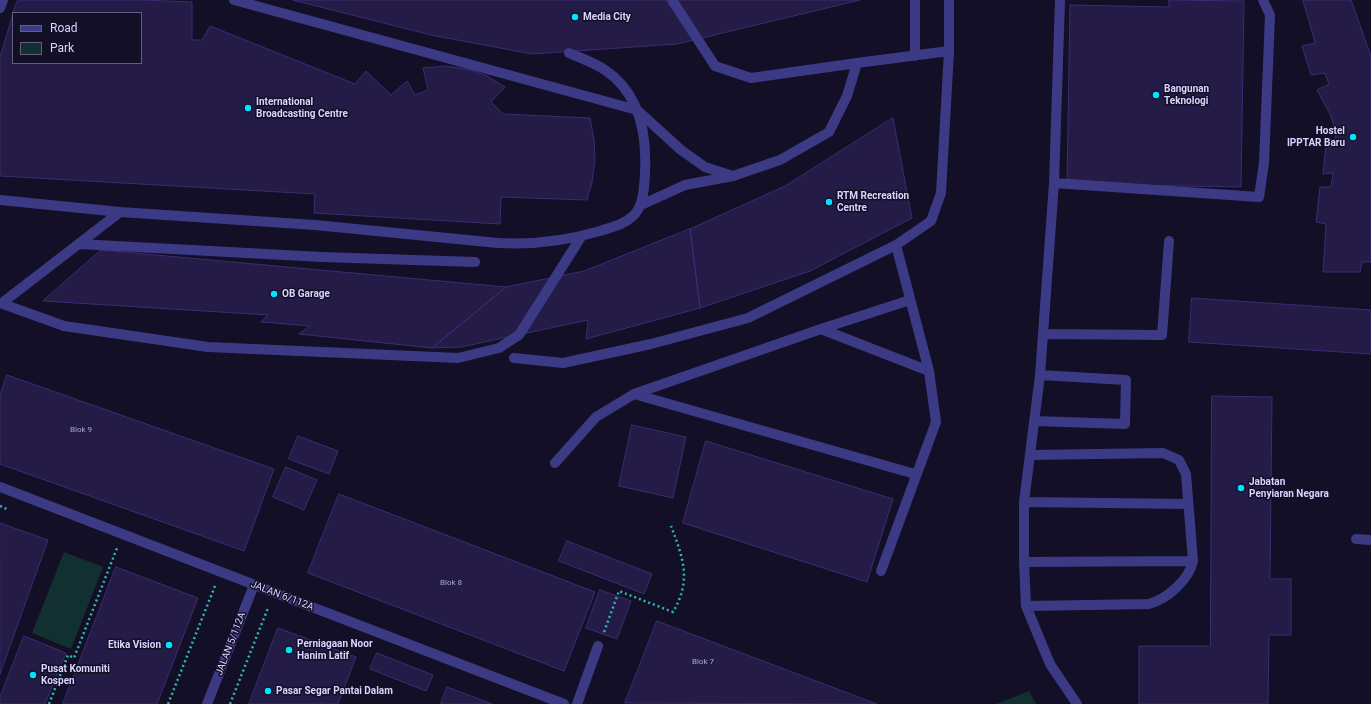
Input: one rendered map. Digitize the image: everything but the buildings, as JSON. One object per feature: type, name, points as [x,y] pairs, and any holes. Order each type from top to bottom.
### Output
[{"type":"street","points":[[0,8],[3,0]]},
{"type":"street","points":[[234,0],[638,110],[681,150],[705,167],[733,176]]},
{"type":"street","points":[[672,0],[715,66],[751,78],[950,51]]},
{"type":"street","points":[[915,0],[915,56]]},
{"type":"street","points":[[514,358],[563,363],[650,344],[748,318],[896,245],[931,221],[942,193],[950,51],[949,0]]},
{"type":"street","points":[[1060,0],[1054,183],[1044,334],[1024,502],[1024,562],[1026,606],[1050,664],[1077,704]]},
{"type":"street","points":[[1054,183],[1259,197],[1264,163],[1270,15],[1263,0]]},
{"type":"street","points":[[0,200],[120,212],[315,225],[498,243],[525,244],[581,237],[620,225],[634,215],[641,205],[646,148],[644,131],[638,110],[624,87],[605,70],[569,53]]},
{"type":"street","points":[[641,205],[684,185],[733,176],[780,160],[829,132],[847,96],[857,63]]},
{"type":"street","points":[[1,303],[120,212]]},
{"type":"street","points":[[1,303],[64,326],[208,347],[458,358],[499,348],[519,335],[581,237]]},
{"type":"street","points":[[1044,334],[1162,335],[1169,241]]},
{"type":"street","points":[[79,244],[475,262]]},
{"type":"street","points":[[881,571],[915,474],[936,422],[929,371],[896,245]]},
{"type":"street","points":[[555,463],[596,418],[634,394],[821,328],[910,300]]},
{"type":"street","points":[[821,328],[929,371]]},
{"type":"street","points":[[1034,421],[1125,424],[1126,380],[1040,375]]},
{"type":"street","points":[[634,394],[915,474]]},
{"type":"street","points":[[1026,606],[1148,604],[1158,601],[1184,580],[1191,570],[1193,562],[1186,474],[1179,460],[1163,454],[1030,455]]},
{"type":"street","name":"JALAN 6/112A","points":[[0,487],[564,704]]},
{"type":"street","points":[[1024,502],[1188,504]]},
{"type":"street","points":[[1356,539],[1371,540]]},
{"type":"street","points":[[1024,562],[1193,562]]},
{"type":"street","name":"JALAN 5/112A","points":[[207,704],[254,585]]},
{"type":"street","points":[[577,704],[598,646]]},
{"type":"path","points":[[598,646],[619,591],[673,612],[685,579],[678,547],[671,526]]},
{"type":"path","points":[[49,704],[68,655],[74,658],[122,534]]},
{"type":"path","points":[[168,704],[210,598]]},
{"type":"path","points":[[230,704],[268,608]]},
{"type":"green space","points":[[64,552],[103,567],[71,649],[32,633]]},
{"type":"green space","points":[[1029,691],[1036,704],[996,704]]},
{"type":"place","name":"Media City","points":[[575,17]]},
{"type":"place","name":"Bangunan Teknologi","points":[[1156,95]]},
{"type":"place","name":"International Broadcasting Centre","points":[[248,108]]},
{"type":"place","name":"Hostel IPPTAR Baru","points":[[1353,137]]},
{"type":"place","name":"RTM Recreation Centre","points":[[829,202]]},
{"type":"place","name":"OB Garage","points":[[274,294]]},
{"type":"place","name":"Jabatan Penyiaran Negara","points":[[1241,488]]},
{"type":"place","name":"Etika Vision","points":[[169,645]]},
{"type":"place","name":"Perniagaan Noor Hanim Latif","points":[[289,650]]},
{"type":"place","name":"Pusat Komuniti Kospen","points":[[33,675]]},
{"type":"place","name":"Pasar Segar Pantai Dalam","points":[[268,691]]}]
